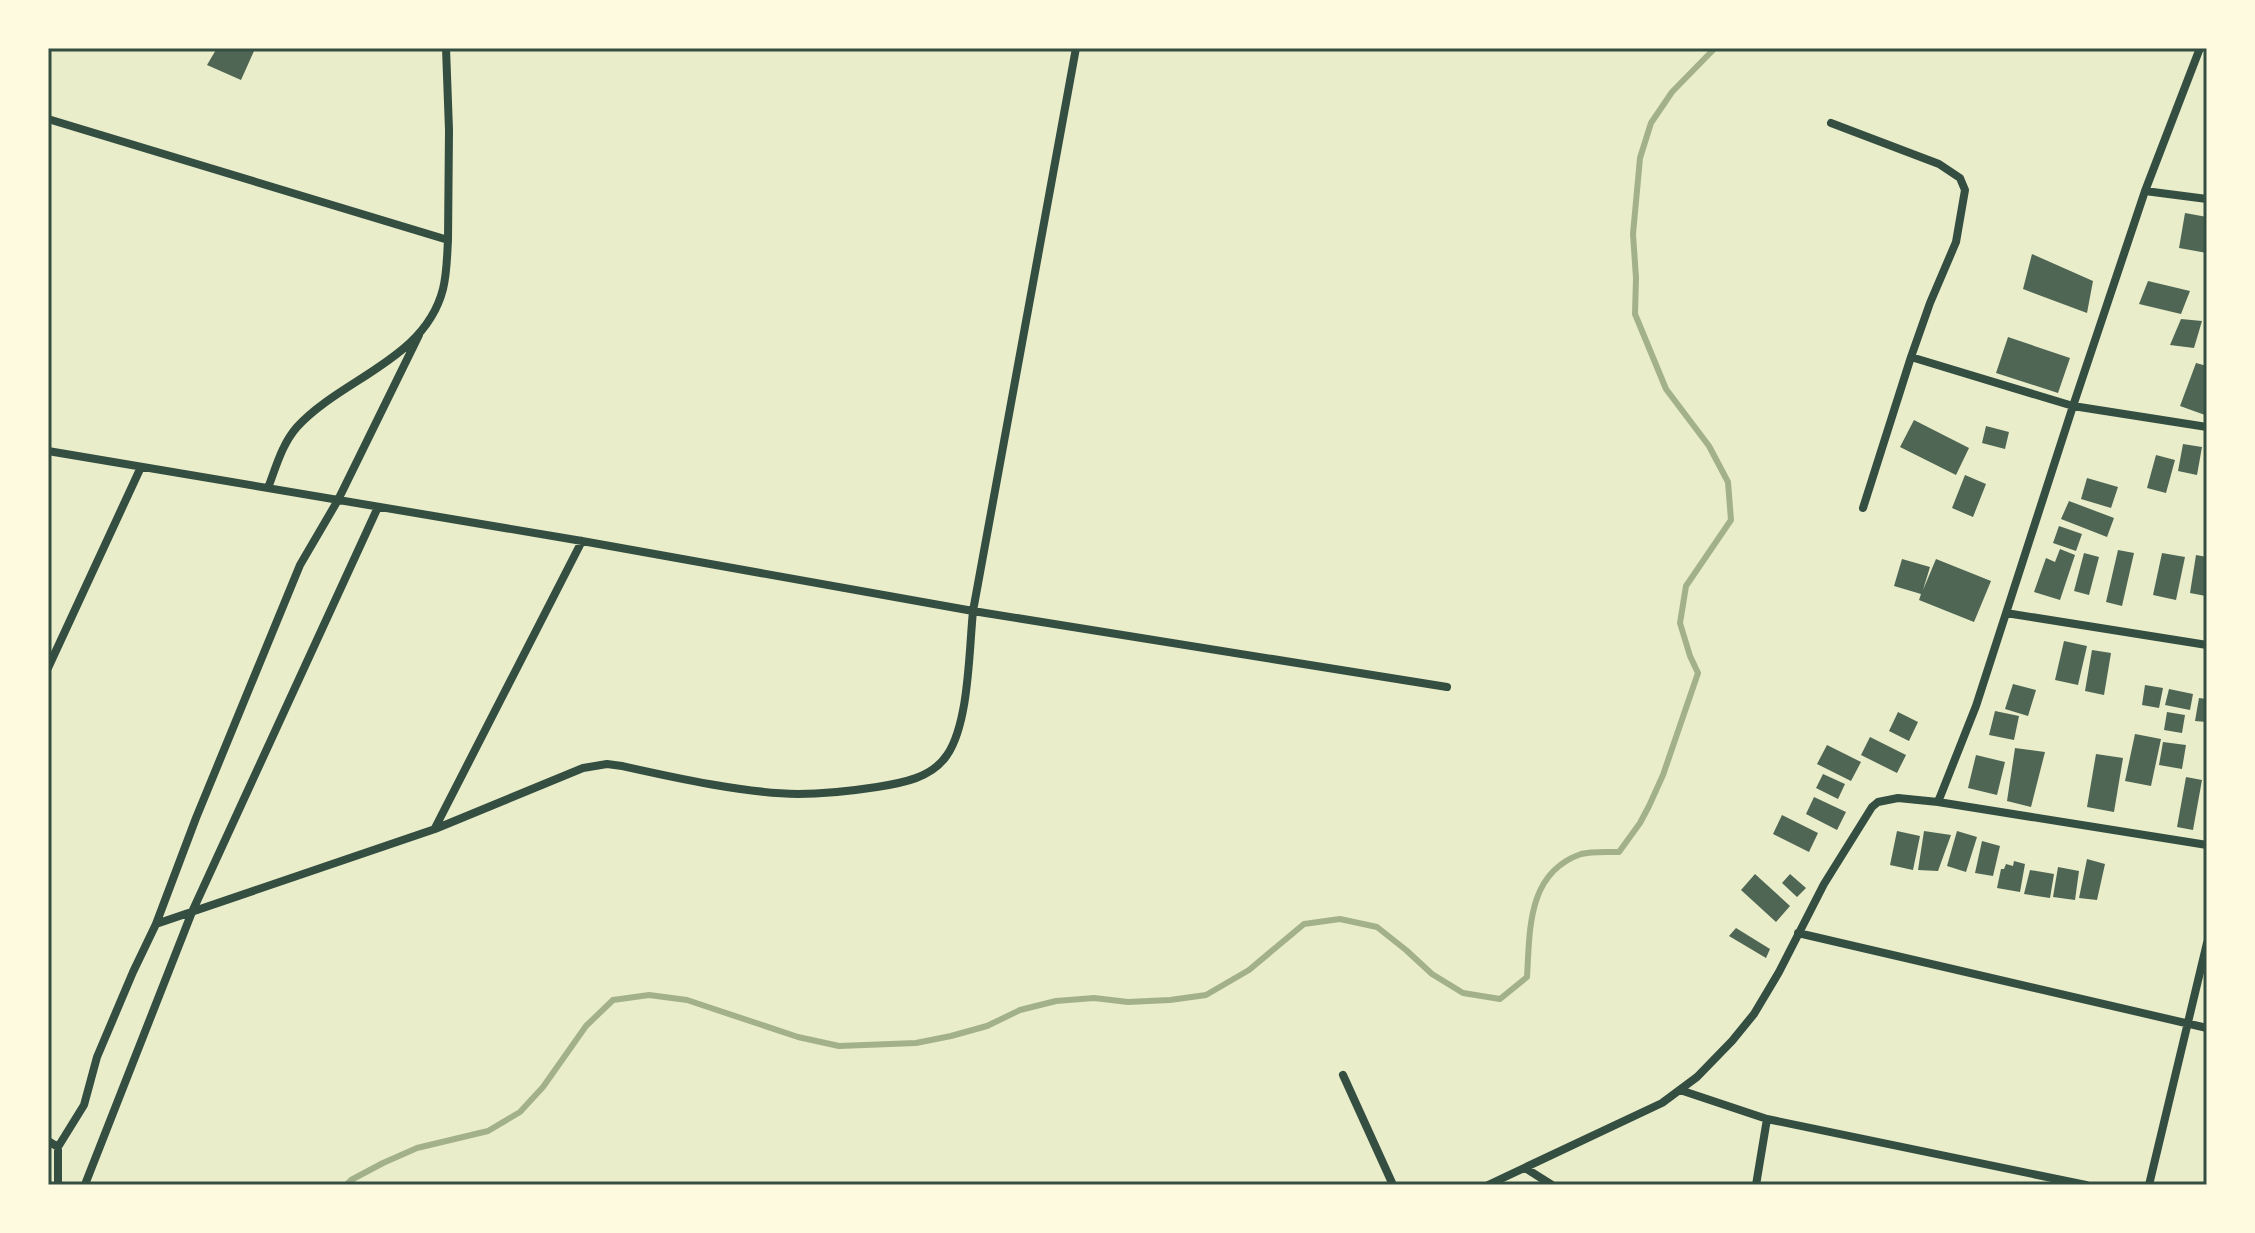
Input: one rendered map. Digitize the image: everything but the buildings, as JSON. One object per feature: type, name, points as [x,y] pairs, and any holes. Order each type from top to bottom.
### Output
[{"type":"street","points":[[58,1185],[58,1147],[84,1105],[97,1057],[156,924],[300,565],[338,500],[443,290],[448,240],[446,48]]},
{"type":"street","points":[[156,924],[435,829],[527,789],[595,765],[622,766],[766,793],[788,794],[836,793],[897,784],[938,766],[950,752],[956,738],[963,703],[973,611],[1076,48]]},
{"type":"street","points":[[1938,802],[1976,706],[2145,191],[2200,48]]},
{"type":"street","points":[[48,119],[448,240]]},
{"type":"street","points":[[1831,123],[1939,164],[1960,178],[1965,190],[1956,242],[1911,357],[1863,508]]},
{"type":"street","points":[[2145,191],[2207,199]]},
{"type":"street","points":[[268,488],[286,441],[297,427],[419,335]]},
{"type":"street","points":[[1911,357],[2073,406],[2207,427]]},
{"type":"street","points":[[48,451],[973,611],[1447,687]]},
{"type":"street","points":[[48,668],[141,467]]},
{"type":"street","points":[[86,1185],[192,912],[378,507]]},
{"type":"street","points":[[435,829],[582,541]]},
{"type":"street","points":[[2006,613],[2207,645]]},
{"type":"street","points":[[1488,1185],[1650,1108],[1680,1090],[1732,1041],[1754,1014],[1824,884],[1878,802],[1898,798],[1938,802],[2207,845]]},
{"type":"street","points":[[1798,933],[2207,1028]]},
{"type":"street","points":[[2149,1185],[2207,943]]},
{"type":"street","points":[[1343,1075],[1393,1185]]},
{"type":"street","points":[[1680,1090],[1767,1119],[2086,1185]]},
{"type":"street","points":[[1756,1185],[1767,1119]]},
{"type":"street","points":[[48,1141],[58,1147]]},
{"type":"street","points":[[1525,1168],[1552,1185]]},
{"type":"waterway","points":[[346,1185],[383,1163],[417,1148],[488,1131],[520,1112],[543,1087],[586,1026],[613,1000],[649,995],[687,1000],[798,1037],[839,1046],[916,1043],[987,1026],[1020,1010],[1056,1001],[1094,998],[1128,1002],[1206,995],[1249,970],[1304,924],[1340,919],[1377,927],[1432,974],[1463,993],[1500,999],[1527,977],[1531,922],[1541,889],[1550,874],[1581,854],[1619,852],[1640,823],[1663,775],[1698,673],[1680,623],[1686,586],[1731,520],[1728,482],[1709,446],[1666,389],[1635,314],[1633,234],[1640,158],[1651,123],[1672,92],[1715,48]]}]
